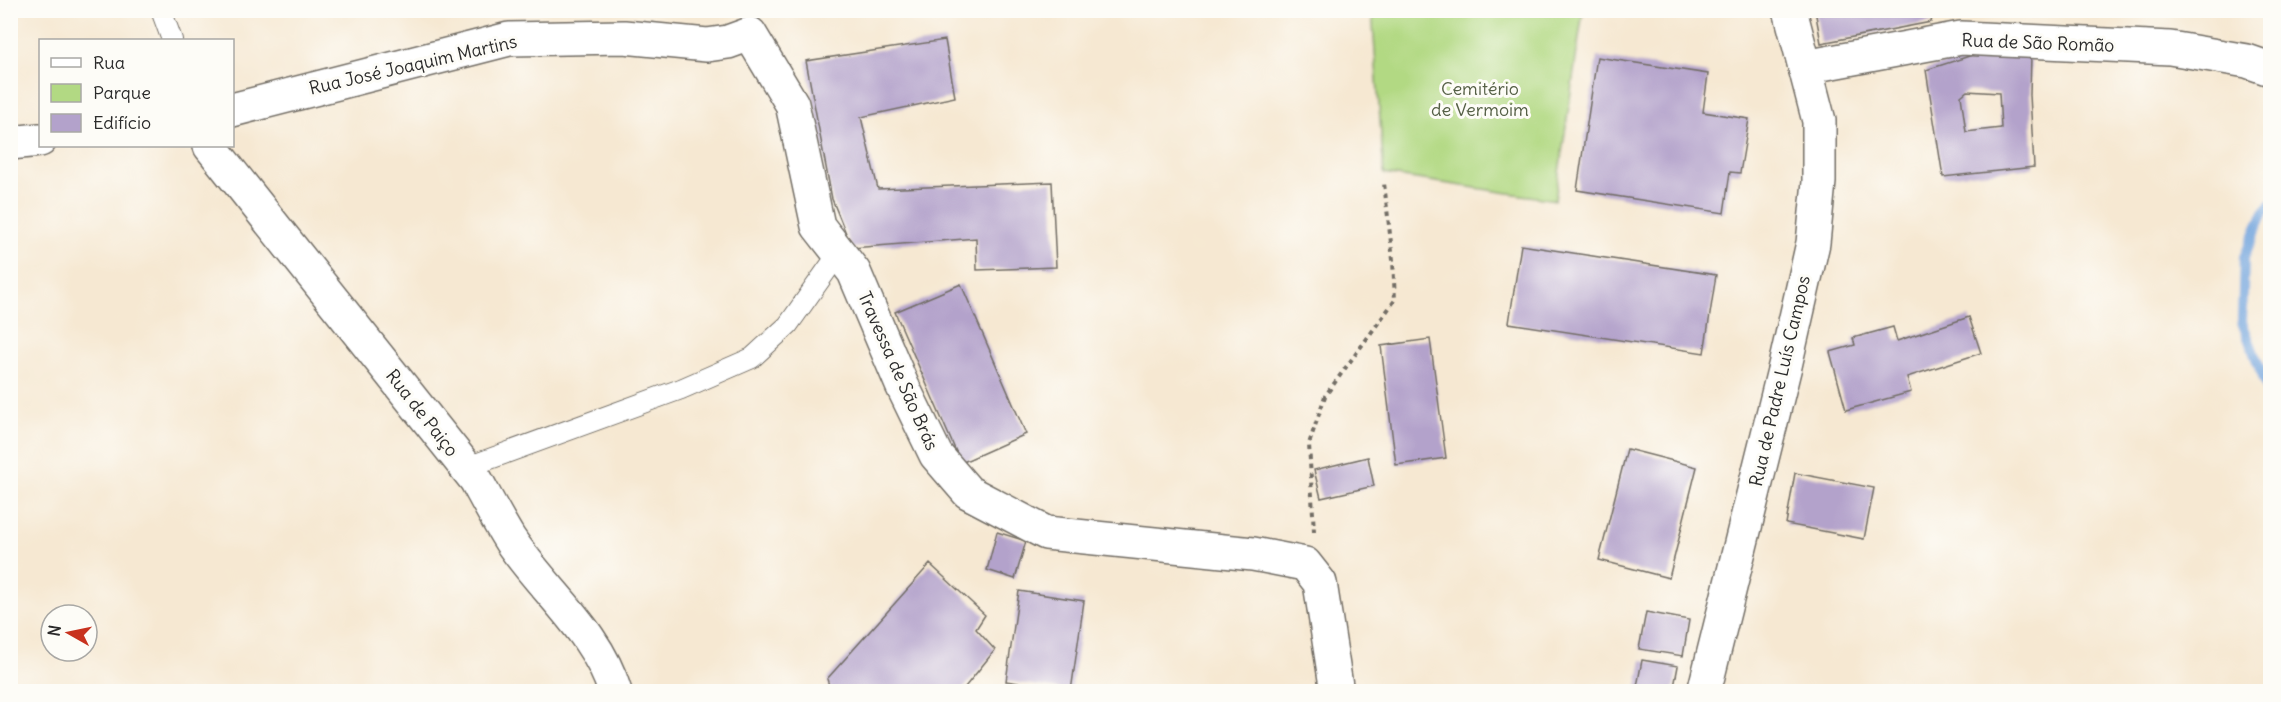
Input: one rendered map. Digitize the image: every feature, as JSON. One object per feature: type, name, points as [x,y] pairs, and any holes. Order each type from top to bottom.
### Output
[{"type":"street","name":"Rua de Padre Luís Campos","points":[[1704,692],[1785,366],[1813,243],[1819,182],[1819,121],[1790,10]]},
{"type":"street","name":"Rua José Joaquim Martins","points":[[234,109],[509,39],[624,37],[707,45],[728,42],[752,22]]},
{"type":"street","name":"Travessa de São Brás","points":[[752,22],[792,104],[818,225],[854,272],[902,385],[936,455],[968,492],[1046,533],[1253,554],[1305,564],[1320,583]]},
{"type":"street","name":"Rua de São Romão","points":[[1805,67],[1961,38],[2170,48],[2247,61],[2271,69]]},
{"type":"street","points":[[10,143],[39,140]]},
{"type":"street","name":"Rua de Paiço","points":[[211,147],[476,480],[511,541],[583,630],[610,674],[615,692]]},
{"type":"street","points":[[1320,583],[1337,692]]},
{"type":"lane","points":[[161,10],[172,39]]},
{"type":"lane","points":[[465,468],[681,388],[752,358],[788,325],[839,253]]},
{"type":"path","points":[[1320,583],[1311,514],[1309,444],[1325,396],[1395,300],[1384,183]]},
{"type":"green space","name":"Cemitério de Vermoim","points":[[1372,11],[1583,11],[1555,200],[1384,174]]},
{"type":"building","points":[[1815,10],[1934,10],[1931,22],[1821,43]]},
{"type":"building","points":[[945,40],[955,97],[861,117],[878,189],[1052,182],[1056,267],[977,270],[976,238],[852,248],[832,199],[806,61]]},
{"type":"building","points":[[1985,51],[2031,55],[2030,95],[2034,167],[1943,177],[1926,70]],"holes":[[[1967,91],[1999,93],[2001,128],[1966,132],[1961,96]]]},
{"type":"building","points":[[1597,57],[1708,74],[1703,112],[1749,119],[1740,173],[1730,172],[1724,213],[1577,190]]},
{"type":"building","points":[[1521,245],[1716,275],[1704,353],[1509,323]]},
{"type":"building","points":[[961,284],[1026,434],[961,463],[895,312]]},
{"type":"building","points":[[1969,317],[1981,353],[1907,377],[1911,392],[1846,410],[1830,352],[1855,345],[1853,338],[1893,327],[1897,341]]},
{"type":"building","points":[[1430,339],[1446,458],[1396,465],[1381,346]]},
{"type":"building","points":[[1627,449],[1697,467],[1669,578],[1599,560]]},
{"type":"building","points":[[1368,457],[1374,486],[1321,498],[1314,470]]},
{"type":"building","points":[[1795,473],[1874,488],[1864,539],[1786,524]]},
{"type":"building","points":[[997,532],[1026,541],[1015,579],[987,570]]},
{"type":"building","points":[[930,564],[985,615],[976,629],[995,650],[961,692],[831,692],[827,679]]},
{"type":"building","points":[[1019,591],[1084,601],[1071,691],[1006,681]]},
{"type":"building","points":[[1646,612],[1689,620],[1683,656],[1639,649]]},
{"type":"building","points":[[1642,660],[1678,666],[1673,692],[1636,692]]},
{"type":"waterway","points":[[2270,205],[2264,212],[2244,257],[2242,322],[2270,395]]}]
